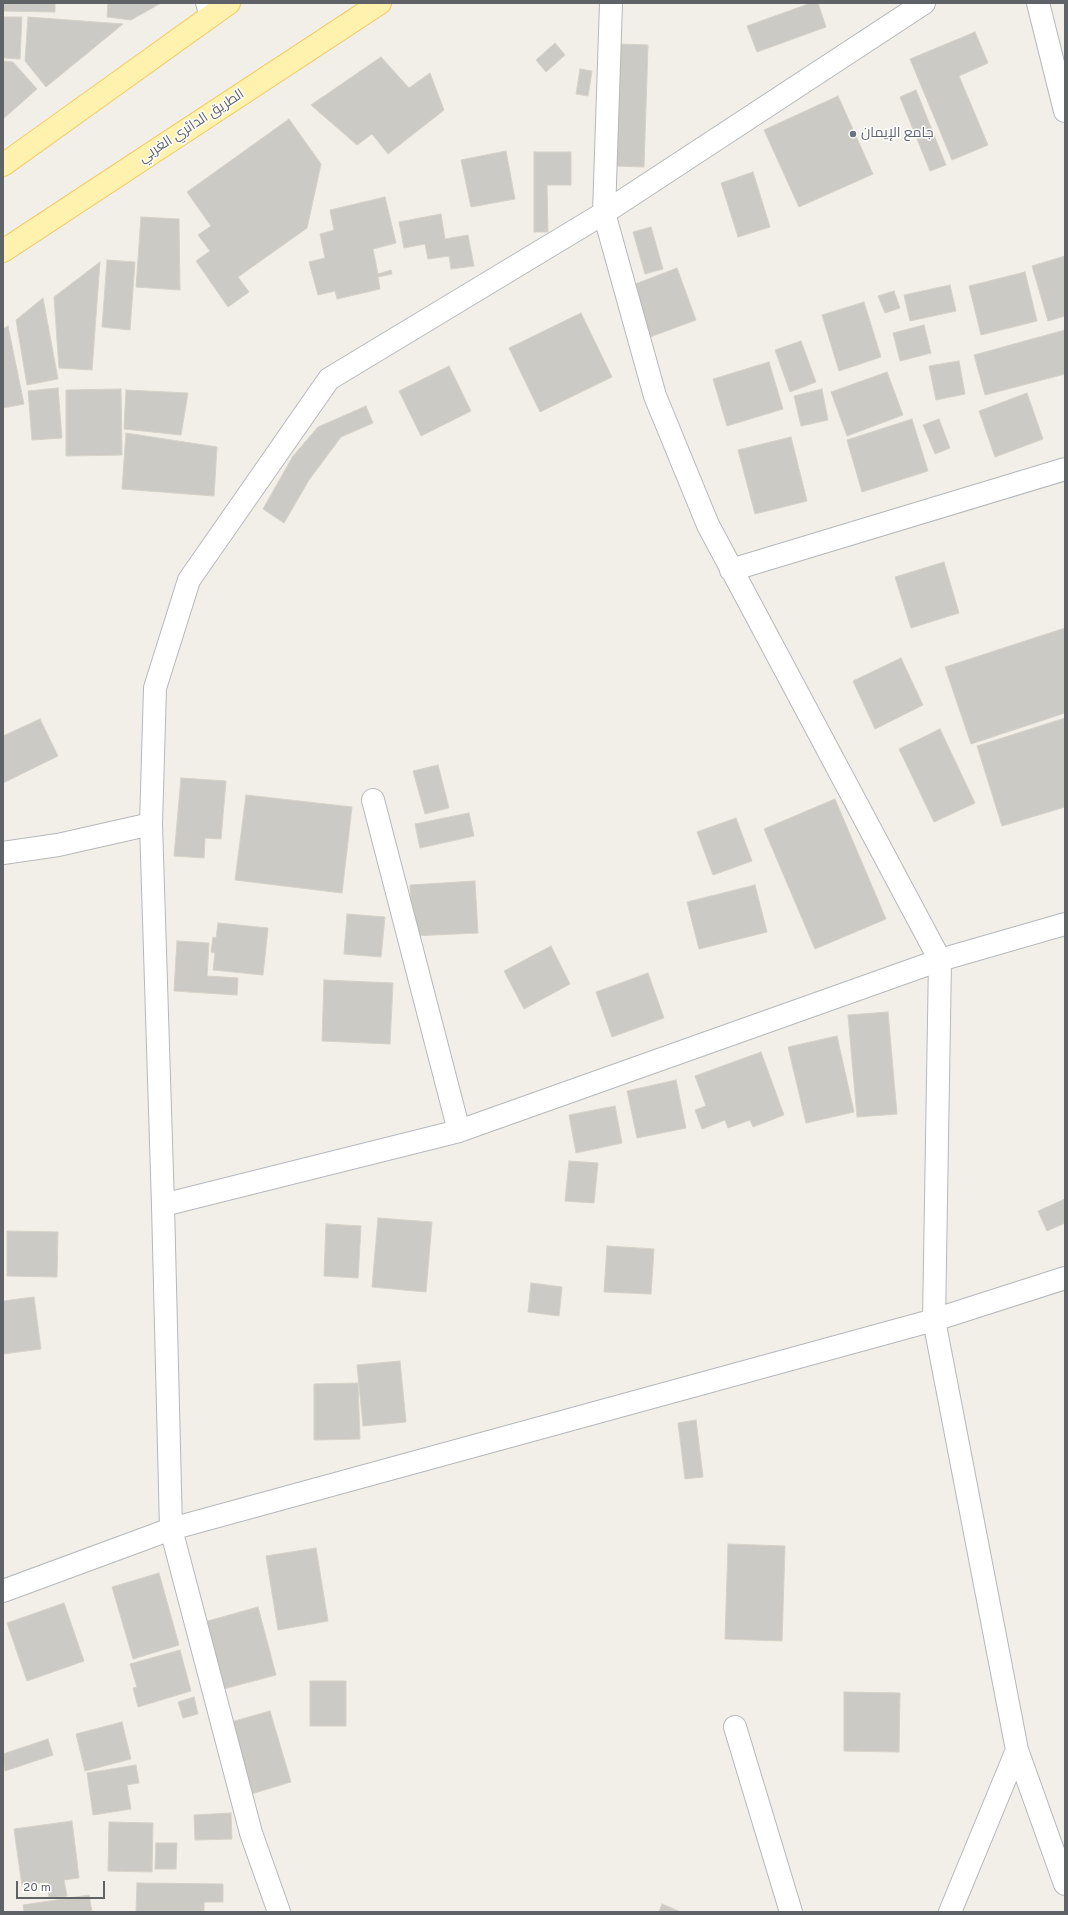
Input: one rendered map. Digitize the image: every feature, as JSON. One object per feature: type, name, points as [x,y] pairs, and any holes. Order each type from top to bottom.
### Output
[{"type":"main road","points":[[3,165],[205,11],[229,3]]},
{"type":"main road","name":"الطريق الدائري الغربي","points":[[3,251],[380,3]]},
{"type":"street","points":[[611,3],[604,213],[655,396],[708,525],[940,960],[934,1320],[1017,1750],[1065,1884]]},
{"type":"street","points":[[278,1912],[251,1833],[171,1529],[151,824],[155,688],[189,580],[329,379],[604,213],[924,3]]},
{"type":"street","points":[[1038,3],[1065,111]]},
{"type":"street","points":[[731,570],[1065,469]]},
{"type":"street","points":[[373,800],[459,1131]]},
{"type":"street","points":[[3,853],[58,846],[151,824]]},
{"type":"street","points":[[163,1205],[459,1131],[940,960],[1065,924]]},
{"type":"street","points":[[3,1591],[171,1529],[934,1320],[1065,1278]]},
{"type":"street","points":[[735,1727],[791,1912]]},
{"type":"street","points":[[950,1912],[1017,1750]]},
{"type":"building","points":[[3,3],[55,3],[55,12],[3,11]]},
{"type":"building","points":[[108,3],[161,3],[131,20],[107,17]]},
{"type":"building","points":[[811,3],[818,3],[826,27],[757,52],[747,26]]},
{"type":"building","points":[[3,17],[22,17],[20,59],[3,58]]},
{"type":"building","points":[[28,17],[123,24],[46,87],[25,61]]},
{"type":"building","points":[[975,32],[988,63],[959,76],[988,145],[952,160],[910,59]]},
{"type":"building","points":[[555,43],[565,55],[546,72],[536,60]]},
{"type":"building","points":[[619,44],[648,45],[644,167],[615,166]]},
{"type":"building","points":[[381,57],[409,88],[430,73],[444,110],[388,154],[372,134],[357,145],[311,105]]},
{"type":"building","points":[[3,61],[13,62],[37,89],[3,119]]},
{"type":"building","points":[[580,69],[592,71],[588,96],[576,94]]},
{"type":"building","points":[[916,90],[946,165],[930,171],[900,97]]},
{"type":"building","points":[[838,96],[873,174],[799,207],[764,130]]},
{"type":"building","points":[[289,119],[321,164],[307,228],[238,277],[249,292],[228,307],[196,261],[210,251],[198,235],[211,226],[187,192]]},
{"type":"building","points":[[506,151],[515,199],[471,207],[461,160]]},
{"type":"building","points":[[534,152],[571,152],[571,185],[547,185],[548,232],[534,232]]},
{"type":"building","points":[[753,172],[770,227],[738,237],[721,183]]},
{"type":"building","points":[[385,197],[396,243],[373,249],[378,274],[391,270],[392,274],[378,277],[380,289],[337,299],[335,291],[318,295],[309,262],[325,258],[320,234],[334,230],[330,210]]},
{"type":"building","points":[[441,214],[445,239],[468,235],[474,266],[451,269],[449,256],[428,259],[425,244],[404,248],[399,222]]},
{"type":"building","points":[[141,217],[179,219],[180,290],[136,287]]},
{"type":"building","points":[[651,227],[663,269],[645,274],[633,232]]},
{"type":"building","points":[[1065,256],[1065,316],[1048,321],[1032,266]]},
{"type":"building","points":[[107,260],[135,262],[130,330],[102,327]]},
{"type":"building","points":[[100,262],[92,370],[59,368],[54,297]]},
{"type":"building","points":[[677,268],[696,320],[650,337],[630,286]]},
{"type":"building","points":[[1025,272],[1037,321],[981,335],[969,286]]},
{"type":"building","points":[[950,285],[956,311],[910,321],[904,295]]},
{"type":"building","points":[[894,291],[900,308],[885,313],[878,296]]},
{"type":"building","points":[[43,298],[58,379],[27,385],[16,320]]},
{"type":"building","points":[[864,302],[881,357],[839,371],[822,315]]},
{"type":"building","points":[[581,313],[612,377],[540,412],[509,348]]},
{"type":"building","points":[[924,325],[931,353],[900,361],[893,333]]},
{"type":"building","points":[[8,326],[24,404],[3,408],[3,329]]},
{"type":"building","points":[[1065,330],[1065,374],[985,395],[974,355]]},
{"type":"building","points":[[801,341],[816,382],[790,392],[775,350]]},
{"type":"building","points":[[959,361],[965,394],[936,400],[929,366]]},
{"type":"building","points":[[769,362],[783,409],[727,426],[713,379]]},
{"type":"building","points":[[449,366],[471,411],[421,436],[399,391]]},
{"type":"building","points":[[887,372],[903,415],[847,436],[831,392]]},
{"type":"building","points":[[58,388],[62,438],[32,440],[28,391]]},
{"type":"building","points":[[121,389],[122,455],[66,456],[66,390]]},
{"type":"building","points":[[822,389],[828,420],[801,426],[794,396]]},
{"type":"building","points":[[126,390],[188,393],[181,435],[124,429]]},
{"type":"building","points":[[1027,393],[1043,439],[995,457],[979,411]]},
{"type":"building","points":[[366,406],[373,423],[341,437],[309,480],[284,523],[263,509],[293,456],[318,427]]},
{"type":"building","points":[[912,419],[928,471],[862,492],[847,440]]},
{"type":"building","points":[[939,419],[950,448],[935,454],[923,425]]},
{"type":"building","points":[[126,433],[217,447],[214,496],[122,489]]},
{"type":"building","points":[[791,437],[807,501],[755,514],[738,450]]},
{"type":"building","points":[[944,562],[959,613],[911,628],[895,577]]},
{"type":"building","points":[[1065,628],[1065,713],[971,744],[945,667]]},
{"type":"building","points":[[901,658],[923,705],[875,729],[853,681]]},
{"type":"building","points":[[1065,718],[1065,807],[1002,826],[977,746]]},
{"type":"building","points":[[40,719],[58,756],[3,783],[3,736]]},
{"type":"building","points":[[940,729],[975,803],[934,822],[899,749]]},
{"type":"building","points":[[438,765],[449,808],[425,814],[413,771]]},
{"type":"building","points":[[181,778],[226,781],[221,839],[205,838],[204,858],[174,856]]},
{"type":"building","points":[[246,795],[352,807],[342,893],[235,880]]},
{"type":"building","points":[[835,799],[886,919],[815,949],[764,829]]},
{"type":"building","points":[[469,813],[474,836],[420,848],[415,824]]},
{"type":"building","points":[[736,818],[752,861],[713,875],[697,832]]},
{"type":"building","points":[[475,881],[478,933],[412,936],[410,885]]},
{"type":"building","points":[[755,885],[767,932],[699,949],[687,902]]},
{"type":"building","points":[[347,914],[385,917],[381,957],[344,954]]},
{"type":"building","points":[[218,923],[268,928],[263,975],[213,970],[215,953],[211,952],[213,937],[216,938]]},
{"type":"building","points":[[177,941],[209,943],[207,976],[238,978],[237,995],[174,991]]},
{"type":"building","points":[[551,946],[570,984],[524,1009],[504,971]]},
{"type":"building","points":[[648,973],[664,1018],[612,1037],[596,992]]},
{"type":"building","points":[[324,980],[393,983],[390,1044],[322,1041]]},
{"type":"building","points":[[888,1012],[897,1114],[857,1117],[848,1015]]},
{"type":"building","points":[[837,1036],[854,1112],[806,1123],[788,1047]]},
{"type":"building","points":[[761,1052],[784,1115],[753,1127],[750,1120],[728,1128],[725,1120],[702,1129],[695,1110],[706,1106],[695,1076]]},
{"type":"building","points":[[676,1080],[686,1128],[637,1138],[627,1091]]},
{"type":"building","points":[[615,1106],[622,1143],[576,1153],[569,1115]]},
{"type":"building","points":[[569,1161],[598,1163],[594,1203],[565,1201]]},
{"type":"building","points":[[1065,1199],[1065,1223],[1047,1231],[1038,1211]]},
{"type":"building","points":[[378,1218],[432,1222],[426,1292],[372,1287]]},
{"type":"building","points":[[326,1224],[361,1226],[358,1278],[324,1276]]},
{"type":"building","points":[[7,1231],[58,1232],[57,1277],[7,1276]]},
{"type":"building","points":[[607,1246],[654,1249],[651,1294],[604,1292]]},
{"type":"building","points":[[531,1283],[562,1287],[559,1316],[528,1312]]},
{"type":"building","points":[[34,1297],[41,1349],[3,1354],[3,1301]]},
{"type":"building","points":[[400,1361],[406,1422],[363,1426],[357,1365]]},
{"type":"building","points":[[358,1383],[360,1439],[314,1440],[314,1384]]},
{"type":"building","points":[[696,1420],[703,1477],[685,1479],[678,1423]]},
{"type":"building","points":[[728,1544],[785,1546],[782,1641],[725,1639]]},
{"type":"building","points":[[316,1548],[328,1621],[278,1630],[266,1556]]},
{"type":"building","points":[[159,1573],[179,1645],[133,1659],[112,1587]]},
{"type":"building","points":[[64,1603],[84,1661],[27,1681],[7,1623]]},
{"type":"building","points":[[258,1607],[276,1675],[216,1691],[197,1624]]},
{"type":"building","points":[[180,1650],[191,1691],[138,1707],[133,1688],[137,1687],[130,1664]]},
{"type":"building","points":[[310,1681],[346,1681],[346,1726],[310,1726]]},
{"type":"building","points":[[844,1692],[900,1693],[899,1752],[844,1751]]},
{"type":"building","points":[[194,1697],[198,1714],[183,1718],[178,1702]]},
{"type":"building","points":[[270,1711],[291,1782],[238,1798],[217,1726]]},
{"type":"building","points":[[122,1722],[131,1759],[85,1771],[76,1734]]},
{"type":"building","points":[[48,1739],[53,1755],[5,1771],[3,1754]]},
{"type":"building","points":[[136,1765],[139,1783],[127,1785],[131,1809],[93,1815],[87,1773]]},
{"type":"building","points":[[231,1813],[232,1839],[195,1840],[194,1815]]},
{"type":"building","points":[[72,1821],[79,1878],[64,1880],[67,1896],[49,1898],[47,1882],[22,1886],[14,1829]]},
{"type":"building","points":[[109,1822],[153,1823],[152,1872],[108,1871]]},
{"type":"building","points":[[156,1843],[177,1843],[176,1869],[155,1869]]},
{"type":"building","points":[[137,1883],[223,1884],[223,1902],[204,1902],[204,1912],[136,1912]]},
{"type":"building","points":[[89,1895],[92,1912],[24,1912],[23,1905]]},
{"type":"building","points":[[662,1904],[681,1912],[659,1912]]},
{"type":"place","name":"جامع الإيمان","points":[[853,134]]}]
